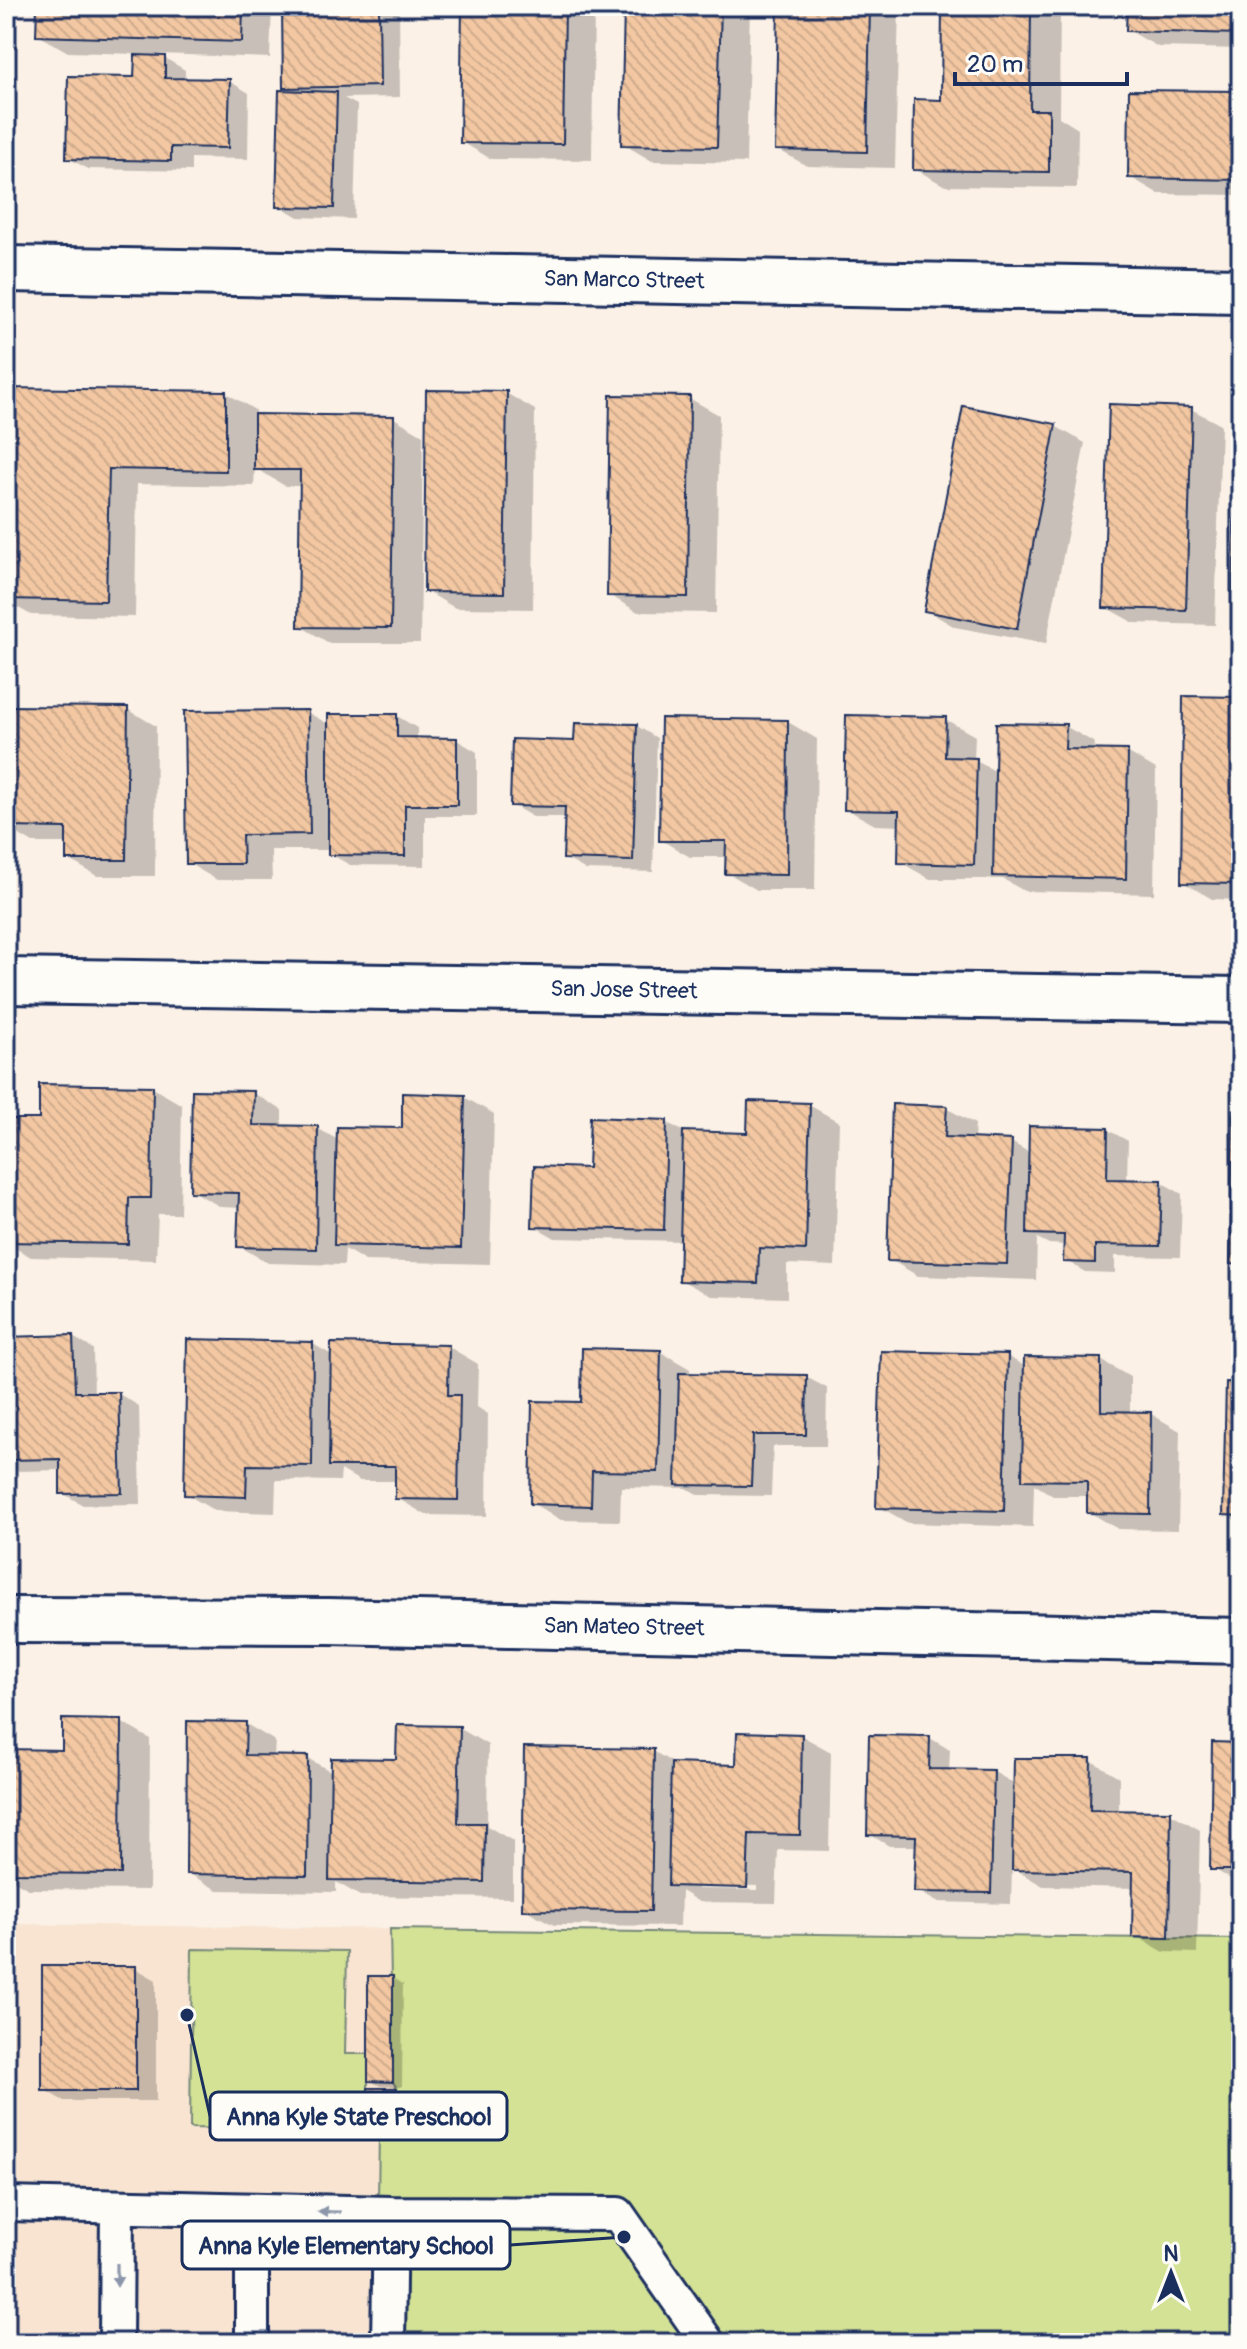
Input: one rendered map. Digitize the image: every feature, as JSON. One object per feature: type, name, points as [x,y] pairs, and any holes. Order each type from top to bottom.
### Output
[{"type":"street","name":"San Marco Street","points":[[6,269],[1241,291]]},
{"type":"street","name":"San Jose Street","points":[[6,981],[1241,1000]]},
{"type":"street","name":"San Mateo Street","points":[[6,1620],[329,1621],[1241,1641]]},
{"type":"lane","points":[[6,2204],[390,2213],[618,2214],[708,2343]]},
{"type":"lane","points":[[116,2343],[117,2208]]},
{"type":"lane","points":[[252,2210],[252,2343]]},
{"type":"lane","points":[[388,2343],[390,2213]]},
{"type":"shaded area","points":[[6,1924],[1241,1939],[1241,2343],[6,2343]]},
{"type":"green space","points":[[390,1929],[1241,1939],[1241,2343],[376,2343],[379,2132],[397,2131]]},
{"type":"green space","points":[[192,1949],[347,1951],[345,2054],[368,2054],[368,2132],[190,2128]]},
{"type":"building","points":[[37,6],[243,6],[242,42],[36,36]]},
{"type":"building","points":[[282,6],[379,6],[380,86],[283,88]]},
{"type":"building","points":[[462,6],[565,6],[563,144],[460,143]]},
{"type":"building","points":[[624,6],[721,6],[717,147],[621,145]]},
{"type":"building","points":[[778,6],[870,6],[867,152],[775,150]]},
{"type":"building","points":[[942,6],[1031,6],[1030,110],[1049,110],[1049,172],[913,170],[914,99],[941,100]]},
{"type":"building","points":[[1127,6],[1241,6],[1241,34],[1126,31]]},
{"type":"building","points":[[135,55],[165,56],[165,78],[230,79],[228,148],[171,147],[171,161],[66,159],[68,76],[134,77]]},
{"type":"building","points":[[279,90],[337,92],[334,208],[276,207]]},
{"type":"building","points":[[1129,90],[1241,91],[1241,180],[1128,178]]},
{"type":"building","points":[[6,388],[226,391],[226,471],[109,469],[106,601],[6,599]]},
{"type":"building","points":[[426,390],[507,391],[504,593],[424,592]]},
{"type":"building","points":[[610,395],[690,396],[688,597],[607,596]]},
{"type":"building","points":[[1109,404],[1192,407],[1186,610],[1103,608]]},
{"type":"building","points":[[963,406],[1056,424],[1017,629],[924,611]]},
{"type":"building","points":[[1236,409],[1241,409],[1241,644],[1232,644]]},
{"type":"building","points":[[254,414],[394,416],[391,628],[298,627],[300,470],[254,470]]},
{"type":"building","points":[[1183,696],[1240,697],[1241,884],[1181,883]]},
{"type":"building","points":[[6,706],[128,707],[126,860],[66,860],[66,828],[6,827]]},
{"type":"building","points":[[308,710],[310,834],[242,835],[243,864],[186,864],[184,711]]},
{"type":"building","points":[[328,714],[397,714],[397,737],[457,738],[457,805],[405,805],[405,856],[328,855]]},
{"type":"building","points":[[846,715],[946,717],[945,757],[977,758],[974,865],[898,863],[899,811],[844,810]]},
{"type":"building","points":[[661,718],[788,720],[787,875],[725,874],[726,841],[659,841]]},
{"type":"building","points":[[575,723],[637,724],[633,861],[563,859],[565,807],[510,806],[512,739],[574,741]]},
{"type":"building","points":[[996,723],[1066,724],[1065,749],[1128,750],[1126,879],[993,876]]},
{"type":"building","points":[[39,1084],[153,1086],[151,1198],[129,1198],[128,1244],[6,1242],[6,1119],[39,1119]]},
{"type":"building","points":[[192,1090],[254,1091],[253,1125],[318,1126],[316,1249],[237,1247],[239,1193],[190,1192]]},
{"type":"building","points":[[402,1093],[465,1095],[461,1248],[334,1245],[337,1127],[402,1128]]},
{"type":"building","points":[[748,1101],[810,1103],[806,1250],[759,1248],[758,1283],[679,1281],[683,1131],[747,1133]]},
{"type":"building","points":[[892,1104],[947,1106],[945,1137],[1012,1140],[1007,1264],[887,1261]]},
{"type":"building","points":[[1233,1110],[1241,1110],[1241,1265],[1230,1264]]},
{"type":"building","points":[[590,1117],[667,1120],[664,1230],[532,1227],[534,1166],[588,1168]]},
{"type":"building","points":[[1029,1126],[1108,1128],[1107,1179],[1162,1180],[1160,1246],[1095,1245],[1095,1263],[1063,1262],[1064,1235],[1027,1234]]},
{"type":"building","points":[[73,1335],[75,1392],[119,1392],[122,1493],[60,1494],[60,1459],[6,1460],[6,1337]]},
{"type":"building","points":[[187,1339],[313,1342],[312,1466],[247,1465],[246,1497],[184,1495]]},
{"type":"building","points":[[331,1343],[449,1345],[448,1395],[460,1395],[458,1500],[395,1499],[395,1466],[329,1466]]},
{"type":"building","points":[[582,1348],[661,1350],[658,1472],[592,1471],[591,1506],[530,1504],[532,1401],[581,1402]]},
{"type":"building","points":[[881,1351],[1008,1354],[1004,1511],[876,1508]]},
{"type":"building","points":[[1024,1357],[1101,1358],[1101,1411],[1151,1412],[1150,1514],[1087,1513],[1087,1481],[1022,1480]]},
{"type":"building","points":[[679,1373],[807,1375],[806,1435],[753,1435],[751,1486],[676,1485]]},
{"type":"building","points":[[1226,1382],[1241,1383],[1241,1516],[1223,1515]]},
{"type":"building","points":[[62,1719],[122,1720],[121,1874],[6,1873],[6,1749],[62,1750]]},
{"type":"building","points":[[187,1721],[246,1722],[245,1755],[308,1756],[307,1876],[186,1874]]},
{"type":"building","points":[[397,1725],[460,1726],[458,1823],[485,1823],[484,1882],[329,1880],[331,1758],[396,1759]]},
{"type":"building","points":[[737,1732],[802,1734],[800,1835],[749,1834],[747,1888],[668,1886],[671,1763],[736,1765]]},
{"type":"building","points":[[869,1735],[930,1736],[929,1769],[994,1770],[991,1893],[914,1892],[916,1836],[867,1835]]},
{"type":"building","points":[[1212,1742],[1241,1743],[1241,1870],[1210,1870]]},
{"type":"building","points":[[524,1747],[654,1749],[651,1911],[522,1910]]},
{"type":"building","points":[[1014,1758],[1091,1758],[1090,1810],[1171,1811],[1169,1938],[1132,1937],[1133,1872],[1012,1870]]},
{"type":"building","points":[[42,1966],[136,1966],[136,2091],[42,2091]]},
{"type":"building","points":[[368,1976],[393,1976],[393,2082],[368,2081]]},
{"type":"building","points":[[368,2088],[397,2088],[397,2132],[368,2132]]},
{"type":"place","name":"Anna Kyle State Preschool","points":[[187,2015]]},
{"type":"place","name":"Anna Kyle Elementary School","points":[[624,2237]]}]
